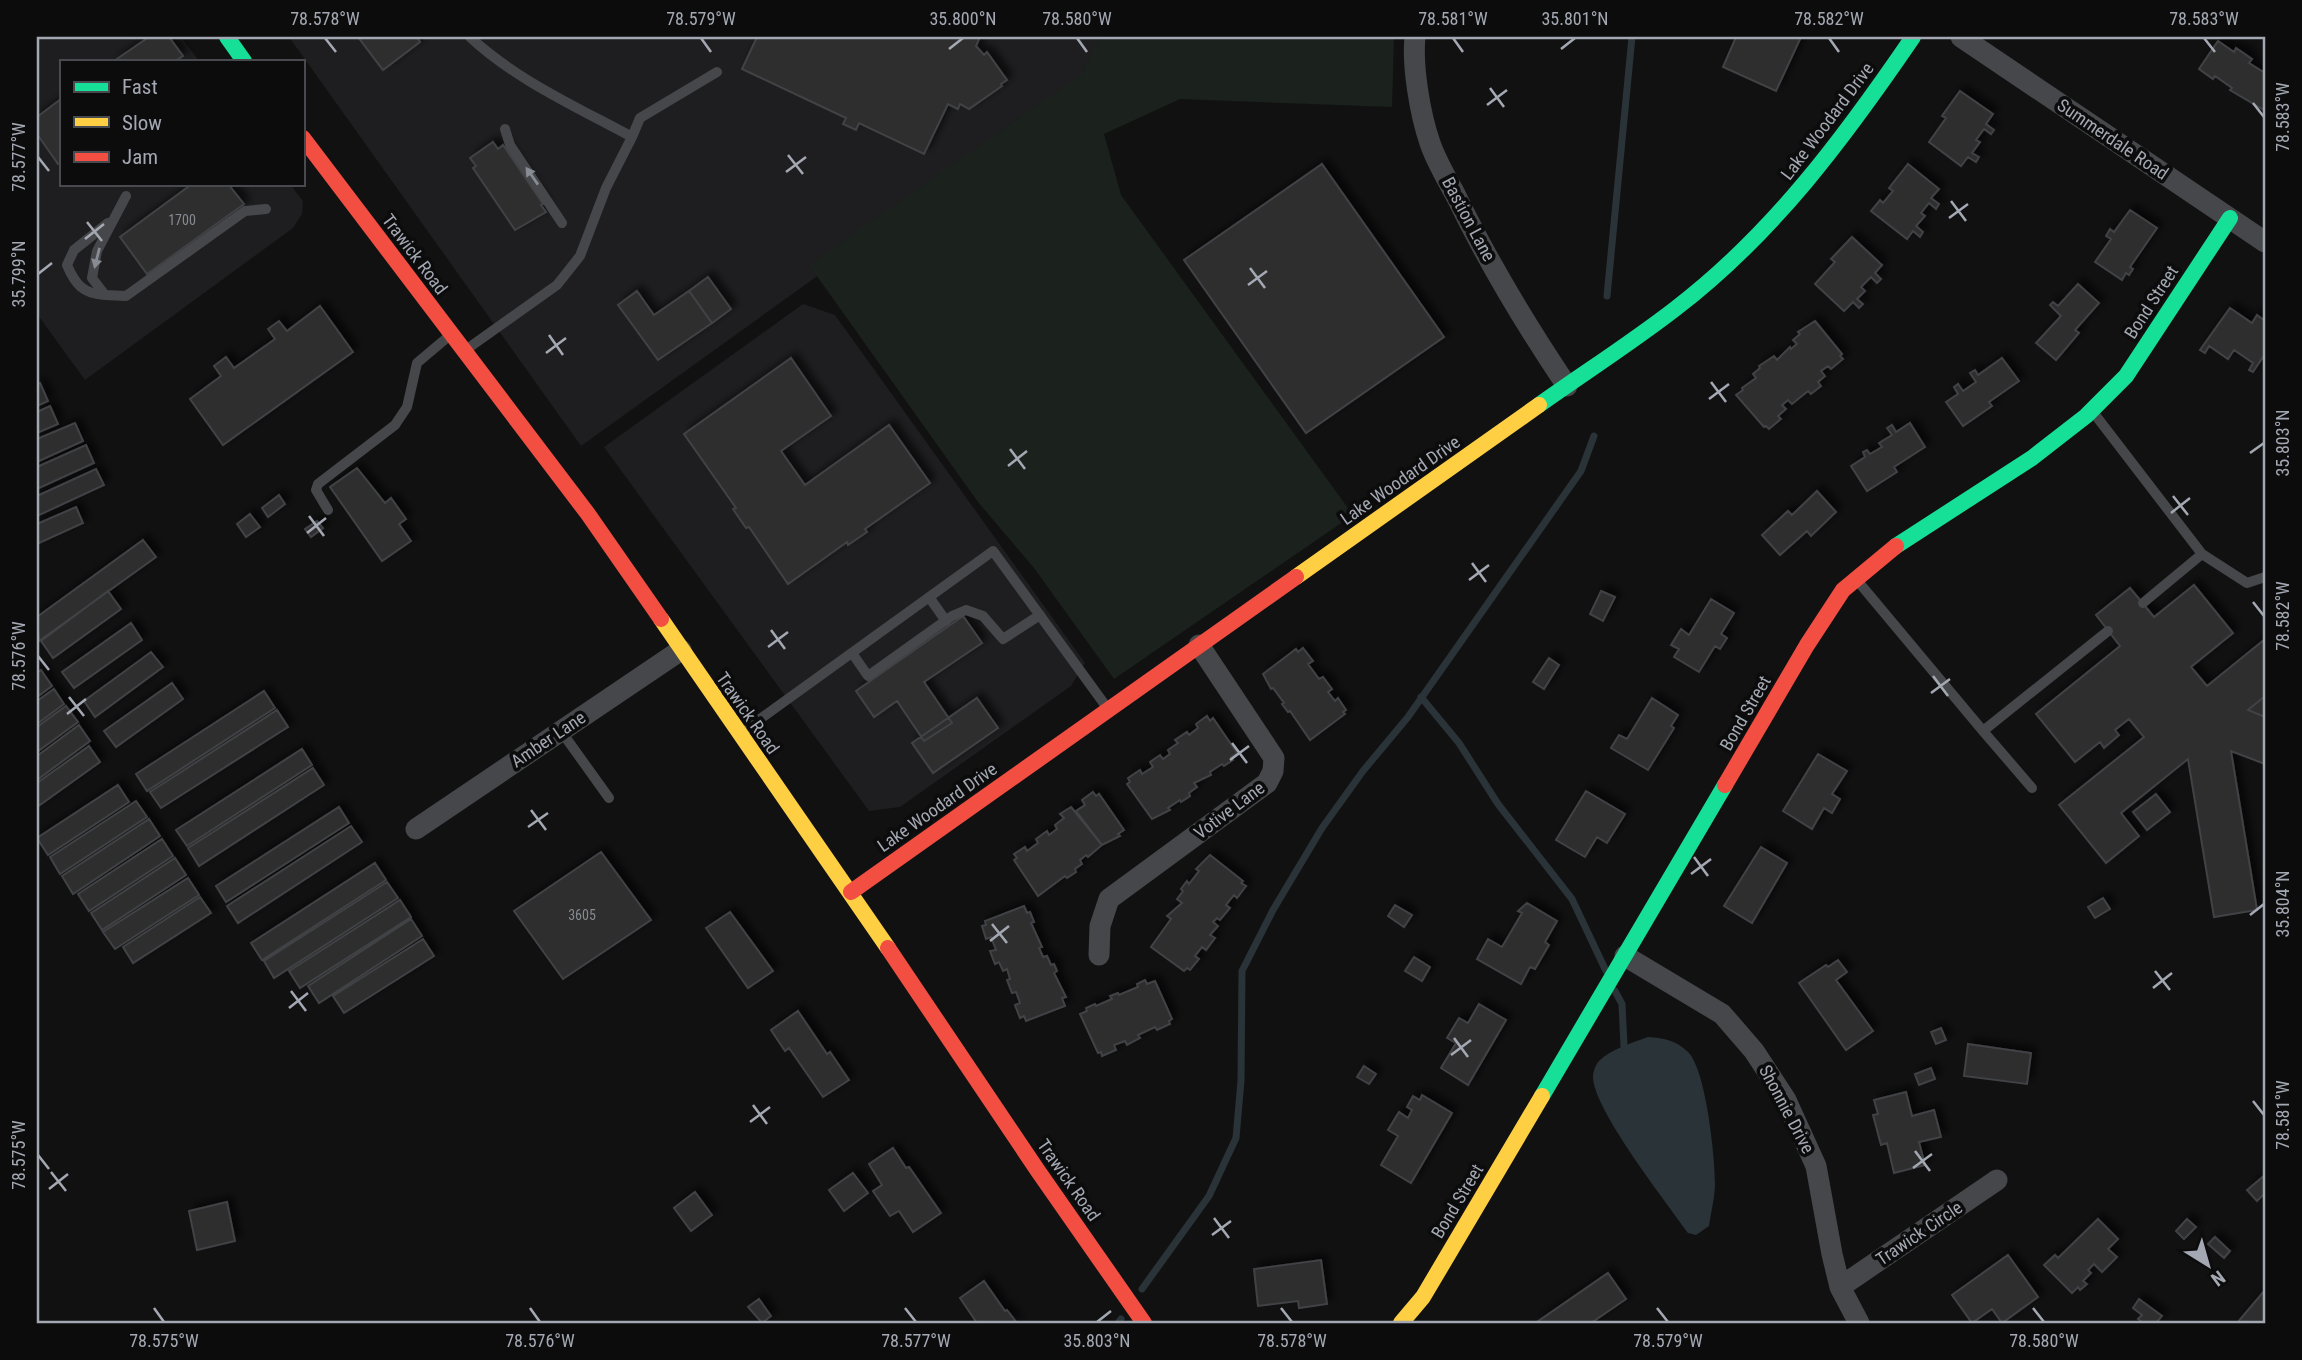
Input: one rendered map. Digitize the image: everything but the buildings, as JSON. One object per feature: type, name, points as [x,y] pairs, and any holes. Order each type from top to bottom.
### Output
[{"type":"street","points":[[227,37],[243,60]]},
{"type":"street","name":"Bastion Lane","points":[[1415,37],[1418,85],[1430,143],[1469,222],[1541,347],[1567,386]]},
{"type":"street","name":"Lake Woodard Drive","points":[[851,892],[1675,309],[1719,272],[1800,190],[1834,148],[1913,37]]},
{"type":"street","name":"Summerdale Road","points":[[1961,37],[2265,242]]},
{"type":"street","name":"Trawick Road","points":[[304,139],[588,514],[851,892],[1038,1171],[1144,1323]]},
{"type":"street","name":"Bond Street","points":[[1401,1323],[1423,1297],[1807,645],[1843,590],[1887,552],[2032,458],[2091,410],[2126,376],[2230,218]]},
{"type":"street","name":"Votive Lane","points":[[1099,955],[1100,926],[1109,899],[1267,783],[1273,771],[1274,758],[1199,645]]},
{"type":"street","name":"Amber Lane","points":[[416,829],[681,650]]},
{"type":"street","name":"Shonnie Drive","points":[[1625,956],[1722,1014],[1754,1051],[1786,1100],[1816,1166],[1840,1287],[1859,1323]]},
{"type":"street","name":"Trawick Circle","points":[[1840,1287],[1997,1180]]},
{"type":"lane","points":[[470,37],[487,52],[529,80],[632,137]]},
{"type":"lane","points":[[464,351],[557,285],[580,256],[606,188],[640,118],[717,72]]},
{"type":"lane","points":[[505,129],[510,145],[562,223]]},
{"type":"lane","points":[[105,296],[92,278],[97,251],[125,196]]},
{"type":"lane","points":[[113,219],[74,250],[67,265],[75,284],[92,295],[126,296],[245,211],[266,209]]},
{"type":"lane","points":[[328,510],[316,490],[318,484],[395,425],[407,407],[417,363],[452,334]]},
{"type":"lane","points":[[2091,410],[2202,554],[2247,583],[2265,577]]},
{"type":"lane","points":[[740,734],[993,551],[1108,709]]},
{"type":"lane","points":[[2143,603],[2202,554]]},
{"type":"lane","points":[[1855,579],[2032,788]]},
{"type":"lane","points":[[929,597],[946,621]]},
{"type":"lane","points":[[852,653],[868,676],[946,621],[967,610],[984,616],[1003,639],[1040,615]]},
{"type":"lane","points":[[1983,731],[2108,631]]},
{"type":"lane","points":[[561,731],[609,798]]},
{"type":"shaded area","points":[[37,37],[181,37],[198,60],[60,60],[60,186],[292,186],[303,201],[302,214],[293,228],[85,380],[37,314]]},
{"type":"shaded area","points":[[289,37],[1121,37],[1115,62],[581,446]]},
{"type":"shaded area","points":[[1100,37],[1394,37],[1392,107],[1180,99],[1104,134],[1121,195],[1353,515],[1114,679],[1034,568],[978,502],[809,265],[1083,73]]},
{"type":"shaded area","points":[[803,304],[835,315],[1085,663],[1071,686],[900,807],[869,811],[604,447]]},
{"type":"shaded area","points":[[1648,1037],[1669,1040],[1687,1051],[1694,1060],[1704,1093],[1711,1134],[1715,1188],[1709,1226],[1696,1235],[1688,1233],[1632,1155],[1604,1110],[1596,1091],[1593,1074],[1599,1061],[1616,1050]]},
{"type":"waterway","points":[[1607,296],[1632,37]]},
{"type":"waterway","points":[[1142,1289],[1209,1196],[1236,1138],[1241,1081],[1242,971],[1273,910],[1322,828],[1363,771],[1408,717],[1581,471],[1594,436]]},
{"type":"waterway","points":[[1421,697],[1459,743],[1498,804],[1572,899],[1606,971]]},
{"type":"waterway","points":[[1615,991],[1622,1004],[1624,1046]]},
{"type":"waterway","points":[[1118,1323],[1121,1319]]},
{"type":"traffic: fast","points":[[227,37],[243,60]]},
{"type":"traffic: fast","points":[[1539,405],[1675,309],[1744,249],[1805,183],[1833,148],[1913,37]]},
{"type":"traffic: fast","points":[[1896,546],[2032,458],[2086,416],[2126,376],[2230,218]]},
{"type":"traffic: fast","points":[[1542,1096],[1725,785]]},
{"type":"traffic: slow","points":[[1296,577],[1539,405]]},
{"type":"traffic: slow","points":[[661,619],[888,948]]},
{"type":"traffic: slow","points":[[1401,1323],[1423,1297],[1542,1096]]},
{"type":"traffic: jam","points":[[304,139],[588,514],[661,619]]},
{"type":"traffic: jam","points":[[1725,785],[1807,645],[1843,590],[1896,546]]},
{"type":"traffic: jam","points":[[851,892],[1296,577]]},
{"type":"traffic: jam","points":[[888,948],[1144,1323]]}]
